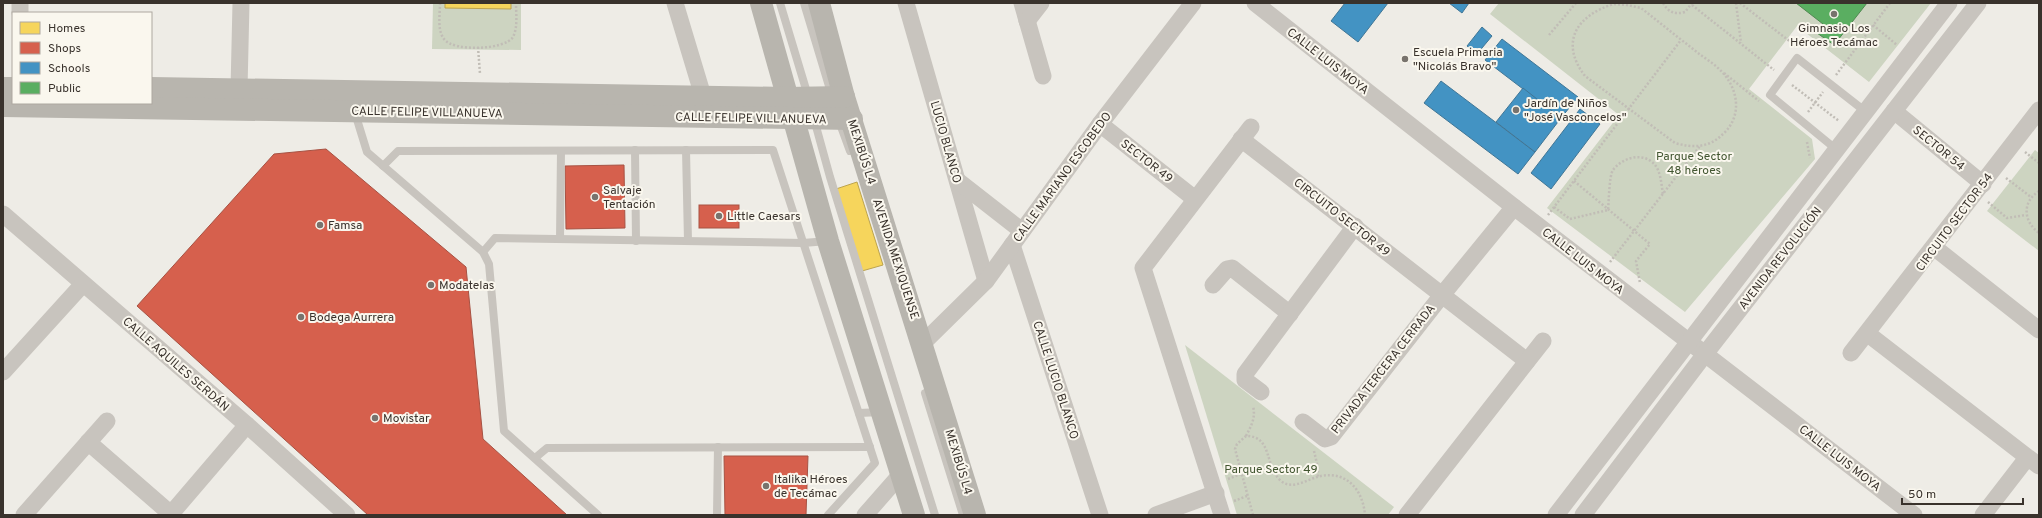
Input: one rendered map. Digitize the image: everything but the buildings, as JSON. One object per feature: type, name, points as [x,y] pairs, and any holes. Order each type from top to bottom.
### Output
[{"type":"main road","points":[[761,3],[804,108],[828,241],[914,515]]},
{"type":"main road","name":"AVENIDA MEXIQUENSE","points":[[819,3],[840,108],[922,344],[975,515]]},
{"type":"main road","name":"CALLE FELIPE VILLANUEVA","points":[[152,88],[703,96],[804,108]]},
{"type":"main road","name":"CALLE FELIPE VILLANUEVA","points":[[3,106],[354,110],[840,108]]},
{"type":"street","points":[[239,89],[241,3]]},
{"type":"street","points":[[675,3],[703,96]]},
{"type":"street","name":"LUCIO BLANCO","points":[[906,3],[986,281]]},
{"type":"street","points":[[1022,3],[1042,76]]},
{"type":"street","points":[[1027,21],[1041,3]]},
{"type":"street","name":"CALLE MARIANO ESCOBEDO","points":[[922,344],[986,281],[1100,124],[1193,3]]},
{"type":"street","name":"CALLE LUIS MOYA","points":[[1255,3],[1539,227],[1914,515]]},
{"type":"street","name":"AVENIDA REVOLUCIÓN","points":[[1556,515],[1687,341],[1814,180],[1949,3]]},
{"type":"street","name":"AVENIDA REVOLUCIÓN","points":[[1583,515],[1705,354],[1978,3]]},
{"type":"street","name":"CIRCUITO SECTOR 54","points":[[1851,353],[1868,334],[2039,110]]},
{"type":"street","name":"SECTOR 54","points":[[1894,111],[1980,188]]},
{"type":"street","name":"SECTOR 49","points":[[1100,124],[1195,199]]},
{"type":"street","name":"CIRCUITO SECTOR 49","points":[[1195,199],[1246,133],[1355,226],[1527,361]]},
{"type":"street","points":[[958,181],[1017,238]]},
{"type":"street","points":[[1195,199],[1143,268],[1222,515]]},
{"type":"street","points":[[1442,294],[1514,207]]},
{"type":"street","name":"CALLE AQUILES SERDÁN","points":[[3,214],[247,425],[347,515]]},
{"type":"street","points":[[1258,389],[1245,380],[1245,374],[1355,226]]},
{"type":"street","name":"CALLE LUCIO BLANCO","points":[[1017,238],[1100,515]]},
{"type":"street","points":[[1934,248],[2039,330]]},
{"type":"street","points":[[1213,285],[1227,269],[1232,268],[1290,314]]},
{"type":"street","points":[[3,372],[83,284]]},
{"type":"street","name":"PRIVADA TERCERA CERRADA","points":[[1303,422],[1325,439],[1331,437],[1442,294]]},
{"type":"street","points":[[1868,334],[2035,461],[1983,515]]},
{"type":"street","points":[[1407,515],[1543,341]]},
{"type":"street","points":[[24,515],[106,421]]},
{"type":"street","points":[[88,442],[171,515],[247,425]]},
{"type":"street","points":[[865,515],[901,474]]},
{"type":"street","points":[[1156,515],[1216,494]]},
{"type":"lane","points":[[780,3],[804,108],[830,177],[935,515]]},
{"type":"lane","name":"MEXIBÚS L4","points":[[804,3],[840,108],[853,160]]},
{"type":"lane","points":[[1837,150],[1770,95],[1797,58],[1866,112]]},
{"type":"lane","points":[[354,110],[367,152],[483,252],[489,264],[504,431],[598,515]]},
{"type":"lane","points":[[635,150],[636,241]]},
{"type":"lane","points":[[686,150],[688,242]]},
{"type":"lane","points":[[383,166],[398,151],[773,150],[875,463],[828,515]]},
{"type":"lane","points":[[560,239],[561,151]]},
{"type":"lane","points":[[483,252],[495,238],[688,242],[803,243],[828,241]]},
{"type":"lane","name":"MEXIBÚS L4","points":[[923,386],[963,515]]},
{"type":"lane","points":[[859,413],[882,412]]},
{"type":"lane","points":[[535,458],[547,448],[870,447]]},
{"type":"lane","points":[[717,515],[718,448]]},
{"type":"path","points":[[440,3],[440,31],[444,39],[449,44],[459,47],[500,46],[512,38],[516,29],[516,3]]},
{"type":"path","points":[[1549,34],[1576,3]]},
{"type":"path","points":[[1663,3],[1667,9],[1676,13],[1685,12],[1692,4],[1851,131]]},
{"type":"path","points":[[1736,3],[1741,44]]},
{"type":"path","points":[[1740,3],[1792,43],[1797,58]]},
{"type":"path","points":[[1814,180],[1807,140],[1795,130],[1890,3]]},
{"type":"path","points":[[1722,72],[1732,87],[1736,102],[1736,116],[1730,128],[1720,137],[1700,146],[1691,148],[1675,143],[1585,76],[1577,66],[1573,54],[1574,37],[1580,24],[1589,15],[1601,8],[1614,4],[1640,8],[1722,72],[1764,106]]},
{"type":"path","points":[[1873,25],[1909,55]]},
{"type":"path","points":[[1539,227],[1681,40]]},
{"type":"path","points":[[478,47],[481,92]]},
{"type":"path","points":[[1601,274],[1700,146]]},
{"type":"path","points":[[1608,210],[1612,171],[1620,163],[1630,158],[1641,157],[1652,162],[1660,174],[1663,194]]},
{"type":"path","points":[[1995,169],[2031,197]]},
{"type":"path","points":[[1574,181],[1650,244],[1636,261],[1645,308]]},
{"type":"path","points":[[1980,188],[2007,218],[2026,215]]},
{"type":"path","points":[[2039,191],[2031,197],[2026,207],[2026,215],[2033,228],[2039,233]]},
{"type":"path","points":[[1554,207],[1570,220],[1608,210]]},
{"type":"path","points":[[1253,515],[1234,449],[1246,436],[1253,424],[1255,413],[1248,398],[1258,389]]},
{"type":"path","points":[[1318,477],[1317,458],[1312,446],[1320,435]]},
{"type":"path","points":[[1246,436],[1258,438],[1262,441],[1272,470],[1282,482],[1290,485],[1298,484],[1318,477],[1337,476],[1347,479],[1354,485],[1363,502],[1365,515]]},
{"type":"green space","points":[[433,3],[521,3],[521,50],[432,49]]},
{"type":"green space","name":"Parque Sector 48 héroes","points":[[1499,3],[1931,3],[1869,82],[1797,26],[1749,89],[1812,139],[1815,159],[1685,312],[1547,208],[1619,115],[1490,14]]},
{"type":"green space","points":[[2035,150],[2039,153],[2039,251],[1987,211]]},
{"type":"green space","name":"Parque Sector 49","points":[[1185,345],[1394,507],[1388,515],[1237,515]]},
{"type":"place","name":"Gimnasio Los Héroes Tecámac","points":[[1834,14]]},
{"type":"place","name":"Escuela Primaria \"Nicolás Bravo\"","points":[[1405,59]]},
{"type":"place","name":"Jardín de Niños \"José Vasconcelos\"","points":[[1516,110]]},
{"type":"place","name":"Salvaje Tentación","points":[[595,197]]},
{"type":"place","name":"Little Caesars","points":[[719,216]]},
{"type":"place","name":"Famsa","points":[[320,225]]},
{"type":"place","name":"Modatelas","points":[[431,285]]},
{"type":"place","name":"Bodega Aurrera","points":[[301,317]]},
{"type":"place","name":"Movistar","points":[[375,418]]},
{"type":"place","name":"Italika Héroes de Tecámac","points":[[766,486]]}]
